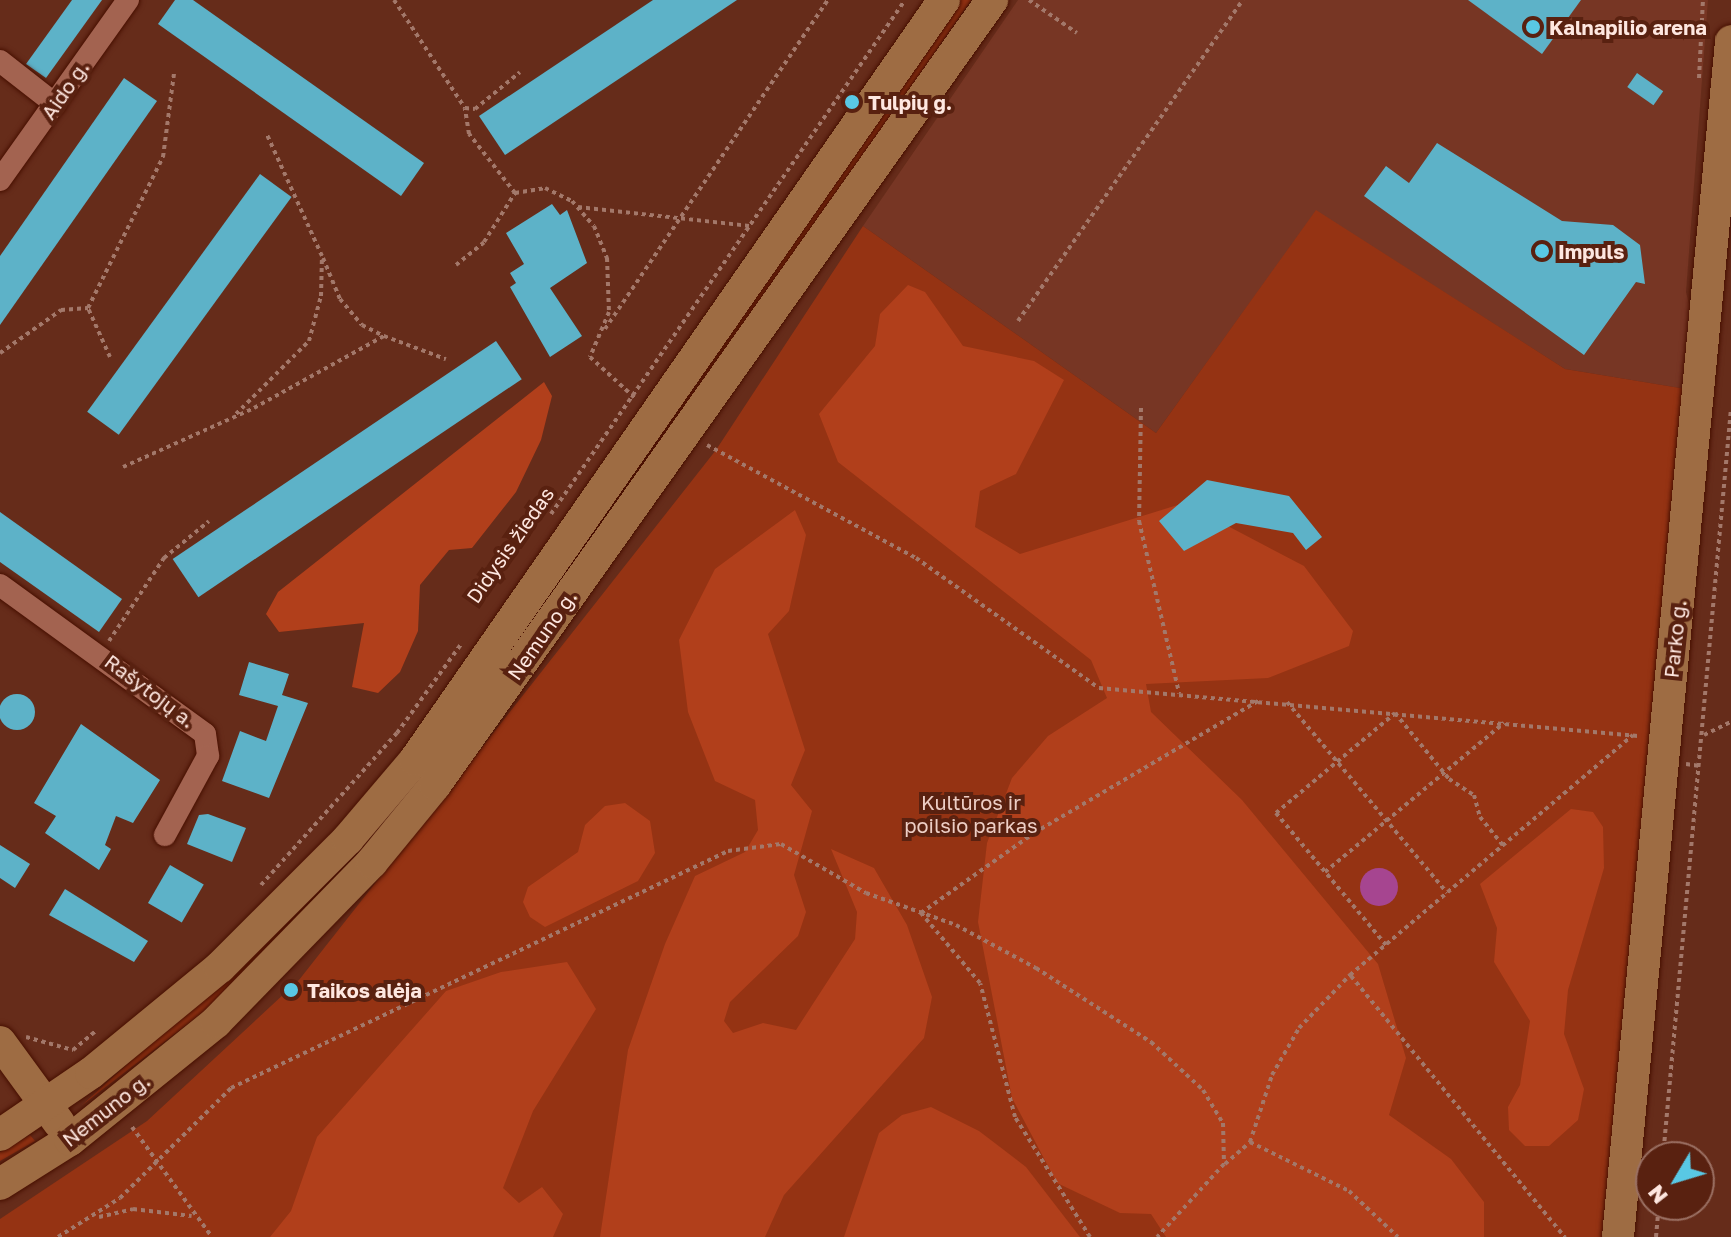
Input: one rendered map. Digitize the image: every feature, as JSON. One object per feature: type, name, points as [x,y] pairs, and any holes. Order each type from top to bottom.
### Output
[{"type":"main road","name":"Nemuno g.","points":[[0,1135],[46,1105],[220,967],[348,839],[415,760],[644,406],[944,0]]},
{"type":"main road","name":"Nemuno g.","points":[[0,1184],[70,1140],[245,996],[372,862],[435,785],[992,0]]},
{"type":"main road","name":"Parko g.","points":[[1618,1237],[1731,41]]},
{"type":"main road","points":[[4,1047],[70,1140]]},
{"type":"street","name":"Aido g.","points":[[0,180],[128,0]]},
{"type":"street","points":[[0,61],[55,104]]},
{"type":"street","name":"Rašytojų a.","points":[[0,585],[100,654],[205,734],[208,756],[165,835]]},
{"type":"path","points":[[394,0],[465,108],[469,134],[515,193]]},
{"type":"path","points":[[599,337],[828,0]]},
{"type":"path","points":[[1029,0],[1077,33]]},
{"type":"path","points":[[1018,321],[1243,0]]},
{"type":"path","name":"Didysis žiedas","points":[[544,525],[644,406],[749,226],[904,1]]},
{"type":"path","points":[[465,108],[475,109],[520,72]]},
{"type":"path","points":[[88,308],[163,157],[174,73]]},
{"type":"path","points":[[267,135],[340,299],[362,325],[446,359]]},
{"type":"path","points":[[456,265],[484,242],[515,193],[545,188],[578,207],[749,226]]},
{"type":"path","points":[[578,207],[607,258],[609,312],[590,357],[644,406]]},
{"type":"path","points":[[231,418],[309,341],[322,256]]},
{"type":"path","points":[[0,353],[61,310],[88,308]]},
{"type":"path","points":[[88,308],[110,357]]},
{"type":"path","points":[[123,467],[231,418],[384,336]]},
{"type":"path","points":[[1141,408],[1139,521],[1179,693]]},
{"type":"path","points":[[1665,1141],[1704,735],[1731,409]]},
{"type":"path","points":[[684,433],[916,558],[1099,688],[1262,699],[1633,735],[1645,738],[1643,759],[1700,766]]},
{"type":"path","points":[[100,654],[164,558],[209,521]]},
{"type":"path","name":"Didysis žiedas","points":[[251,897],[397,733],[470,631]]},
{"type":"path","points":[[921,913],[1034,833],[1262,699]]},
{"type":"path","points":[[1287,702],[1447,893]]},
{"type":"path","points":[[1386,945],[1276,813],[1395,713]]},
{"type":"path","points":[[1395,713],[1444,773],[1474,795],[1480,817],[1503,845]]},
{"type":"path","points":[[1704,735],[1731,722]]},
{"type":"path","points":[[1325,872],[1504,723]]},
{"type":"path","points":[[1157,1237],[1224,1164],[1250,1142],[1272,1075],[1299,1028],[1350,975],[1633,735]]},
{"type":"path","points":[[95,1218],[231,1088],[728,851],[781,844],[866,893],[921,913],[1036,968],[1151,1042],[1215,1106],[1224,1164]]},
{"type":"path","points":[[921,913],[980,983],[1015,1117],[1090,1237]]},
{"type":"path","points":[[1350,975],[1565,1237]]},
{"type":"path","points":[[4,1047],[29,1034],[73,1050],[110,1021]]},
{"type":"path","points":[[132,1127],[194,1217],[212,1237]]},
{"type":"path","points":[[1250,1142],[1349,1191],[1398,1237]]},
{"type":"path","points":[[58,1237],[95,1218],[133,1209],[194,1217]]},
{"type":"shaded area","points":[[1018,0],[1708,0],[1686,292],[1693,320],[1686,389],[1565,369],[1316,211],[1156,433],[863,226]]},
{"type":"shaded area","points":[[908,285],[925,292],[963,346],[1034,361],[1064,380],[1016,474],[980,491],[975,527],[1020,554],[1184,503],[1304,566],[1353,631],[1349,646],[1268,678],[1146,684],[1151,712],[1242,800],[1378,964],[1406,1058],[1389,1115],[1451,1159],[1484,1202],[1484,1237],[1166,1237],[1151,1214],[1120,1213],[1057,1183],[1012,1098],[978,922],[987,843],[1012,778],[1048,736],[1107,698],[1091,660],[838,462],[819,414],[875,346],[880,314]]},
{"type":"shaded area","points":[[544,382],[552,396],[541,440],[516,492],[472,548],[449,550],[420,585],[418,631],[400,672],[378,693],[352,687],[364,623],[279,632],[266,614],[278,592]]},
{"type":"shaded area","points":[[795,510],[806,535],[789,611],[768,634],[805,750],[791,785],[812,811],[794,875],[806,912],[798,936],[730,1002],[724,1021],[733,1033],[763,1023],[796,1030],[855,939],[857,912],[831,849],[874,868],[907,925],[932,997],[924,1038],[784,1195],[765,1237],[600,1237],[628,1050],[665,944],[695,876],[745,852],[758,830],[755,800],[715,781],[688,712],[679,640],[715,569]]},
{"type":"shaded area","points":[[625,803],[650,821],[655,853],[638,881],[545,927],[530,917],[523,902],[528,887],[578,852],[585,825],[605,806]]},
{"type":"shaded area","points":[[1571,809],[1593,812],[1603,827],[1604,868],[1568,990],[1564,1034],[1584,1089],[1578,1120],[1549,1146],[1525,1146],[1509,1130],[1508,1107],[1520,1085],[1530,1021],[1494,962],[1497,928],[1480,884]]},
{"type":"shaded area","points":[[1379,868],[1393,873],[1398,887],[1393,901],[1379,906],[1365,901],[1360,887],[1365,873]]},
{"type":"shaded area","points":[[567,962],[596,1009],[533,1111],[503,1188],[519,1203],[542,1187],[563,1214],[553,1237],[270,1237],[291,1211],[317,1137],[446,991],[501,972]]},
{"type":"shaded area","points":[[931,1107],[979,1131],[1026,1167],[1080,1237],[844,1237],[879,1133],[902,1115]]},
{"type":"green space","points":[[959,0],[971,0],[590,550],[372,843],[220,999],[81,1106],[304,905]]},
{"type":"green space","name":"Kultūros ir poilsio parkas","points":[[1316,210],[1565,369],[1686,389],[1603,1237],[0,1237],[0,1219],[147,1121],[299,980],[716,450],[863,226],[1156,433]]},
{"type":"green space","points":[[30,1135],[35,1141],[0,1161],[0,1152]]},
{"type":"building","points":[[72,0],[102,0],[46,78],[26,64]]},
{"type":"building","points":[[175,0],[193,0],[424,163],[401,196],[158,24]]},
{"type":"building","points":[[653,0],[737,0],[505,155],[479,116]]},
{"type":"building","name":"Kalnapilio arena","points":[[1468,0],[1581,0],[1542,54]]},
{"type":"building","points":[[1637,73],[1663,91],[1653,105],[1627,87]]},
{"type":"building","points":[[124,78],[157,101],[0,325],[0,256]]},
{"type":"building","name":"Impuls","points":[[1437,143],[1562,221],[1613,225],[1640,245],[1645,284],[1636,282],[1584,355],[1364,196],[1386,166],[1409,183]]},
{"type":"building","points":[[260,174],[292,197],[119,435],[87,412]]},
{"type":"building","points":[[552,204],[560,215],[567,210],[587,263],[550,288],[582,336],[550,357],[510,287],[516,283],[510,273],[524,264],[506,233]]},
{"type":"building","points":[[496,341],[522,379],[198,597],[173,559]]},
{"type":"building","points":[[1207,480],[1289,496],[1322,537],[1306,550],[1293,533],[1236,523],[1184,551],[1159,521]]},
{"type":"building","points":[[0,512],[122,599],[99,632],[0,562]]},
{"type":"building","points":[[249,662],[289,674],[282,695],[308,703],[269,798],[222,781],[240,731],[266,741],[278,706],[239,695]]},
{"type":"building","points":[[17,694],[30,699],[35,712],[30,725],[17,730],[4,725],[-1,712],[4,699]]},
{"type":"building","points":[[81,724],[160,780],[133,823],[116,816],[105,845],[111,849],[99,870],[45,833],[56,816],[34,803]]},
{"type":"building","points":[[208,814],[246,828],[232,862],[187,844],[199,815]]},
{"type":"building","points":[[0,845],[30,864],[15,888],[0,878]]},
{"type":"building","points":[[170,865],[204,884],[182,923],[148,903]]},
{"type":"building","points":[[65,889],[148,941],[134,962],[49,915]]},
{"type":"place","name":"Kalnapilio arena","points":[[1533,27]]},
{"type":"place","name":"Tulpių g.","points":[[852,102]]},
{"type":"place","name":"Impuls","points":[[1542,251]]},
{"type":"place","name":"Taikos alėja","points":[[291,990]]}]
